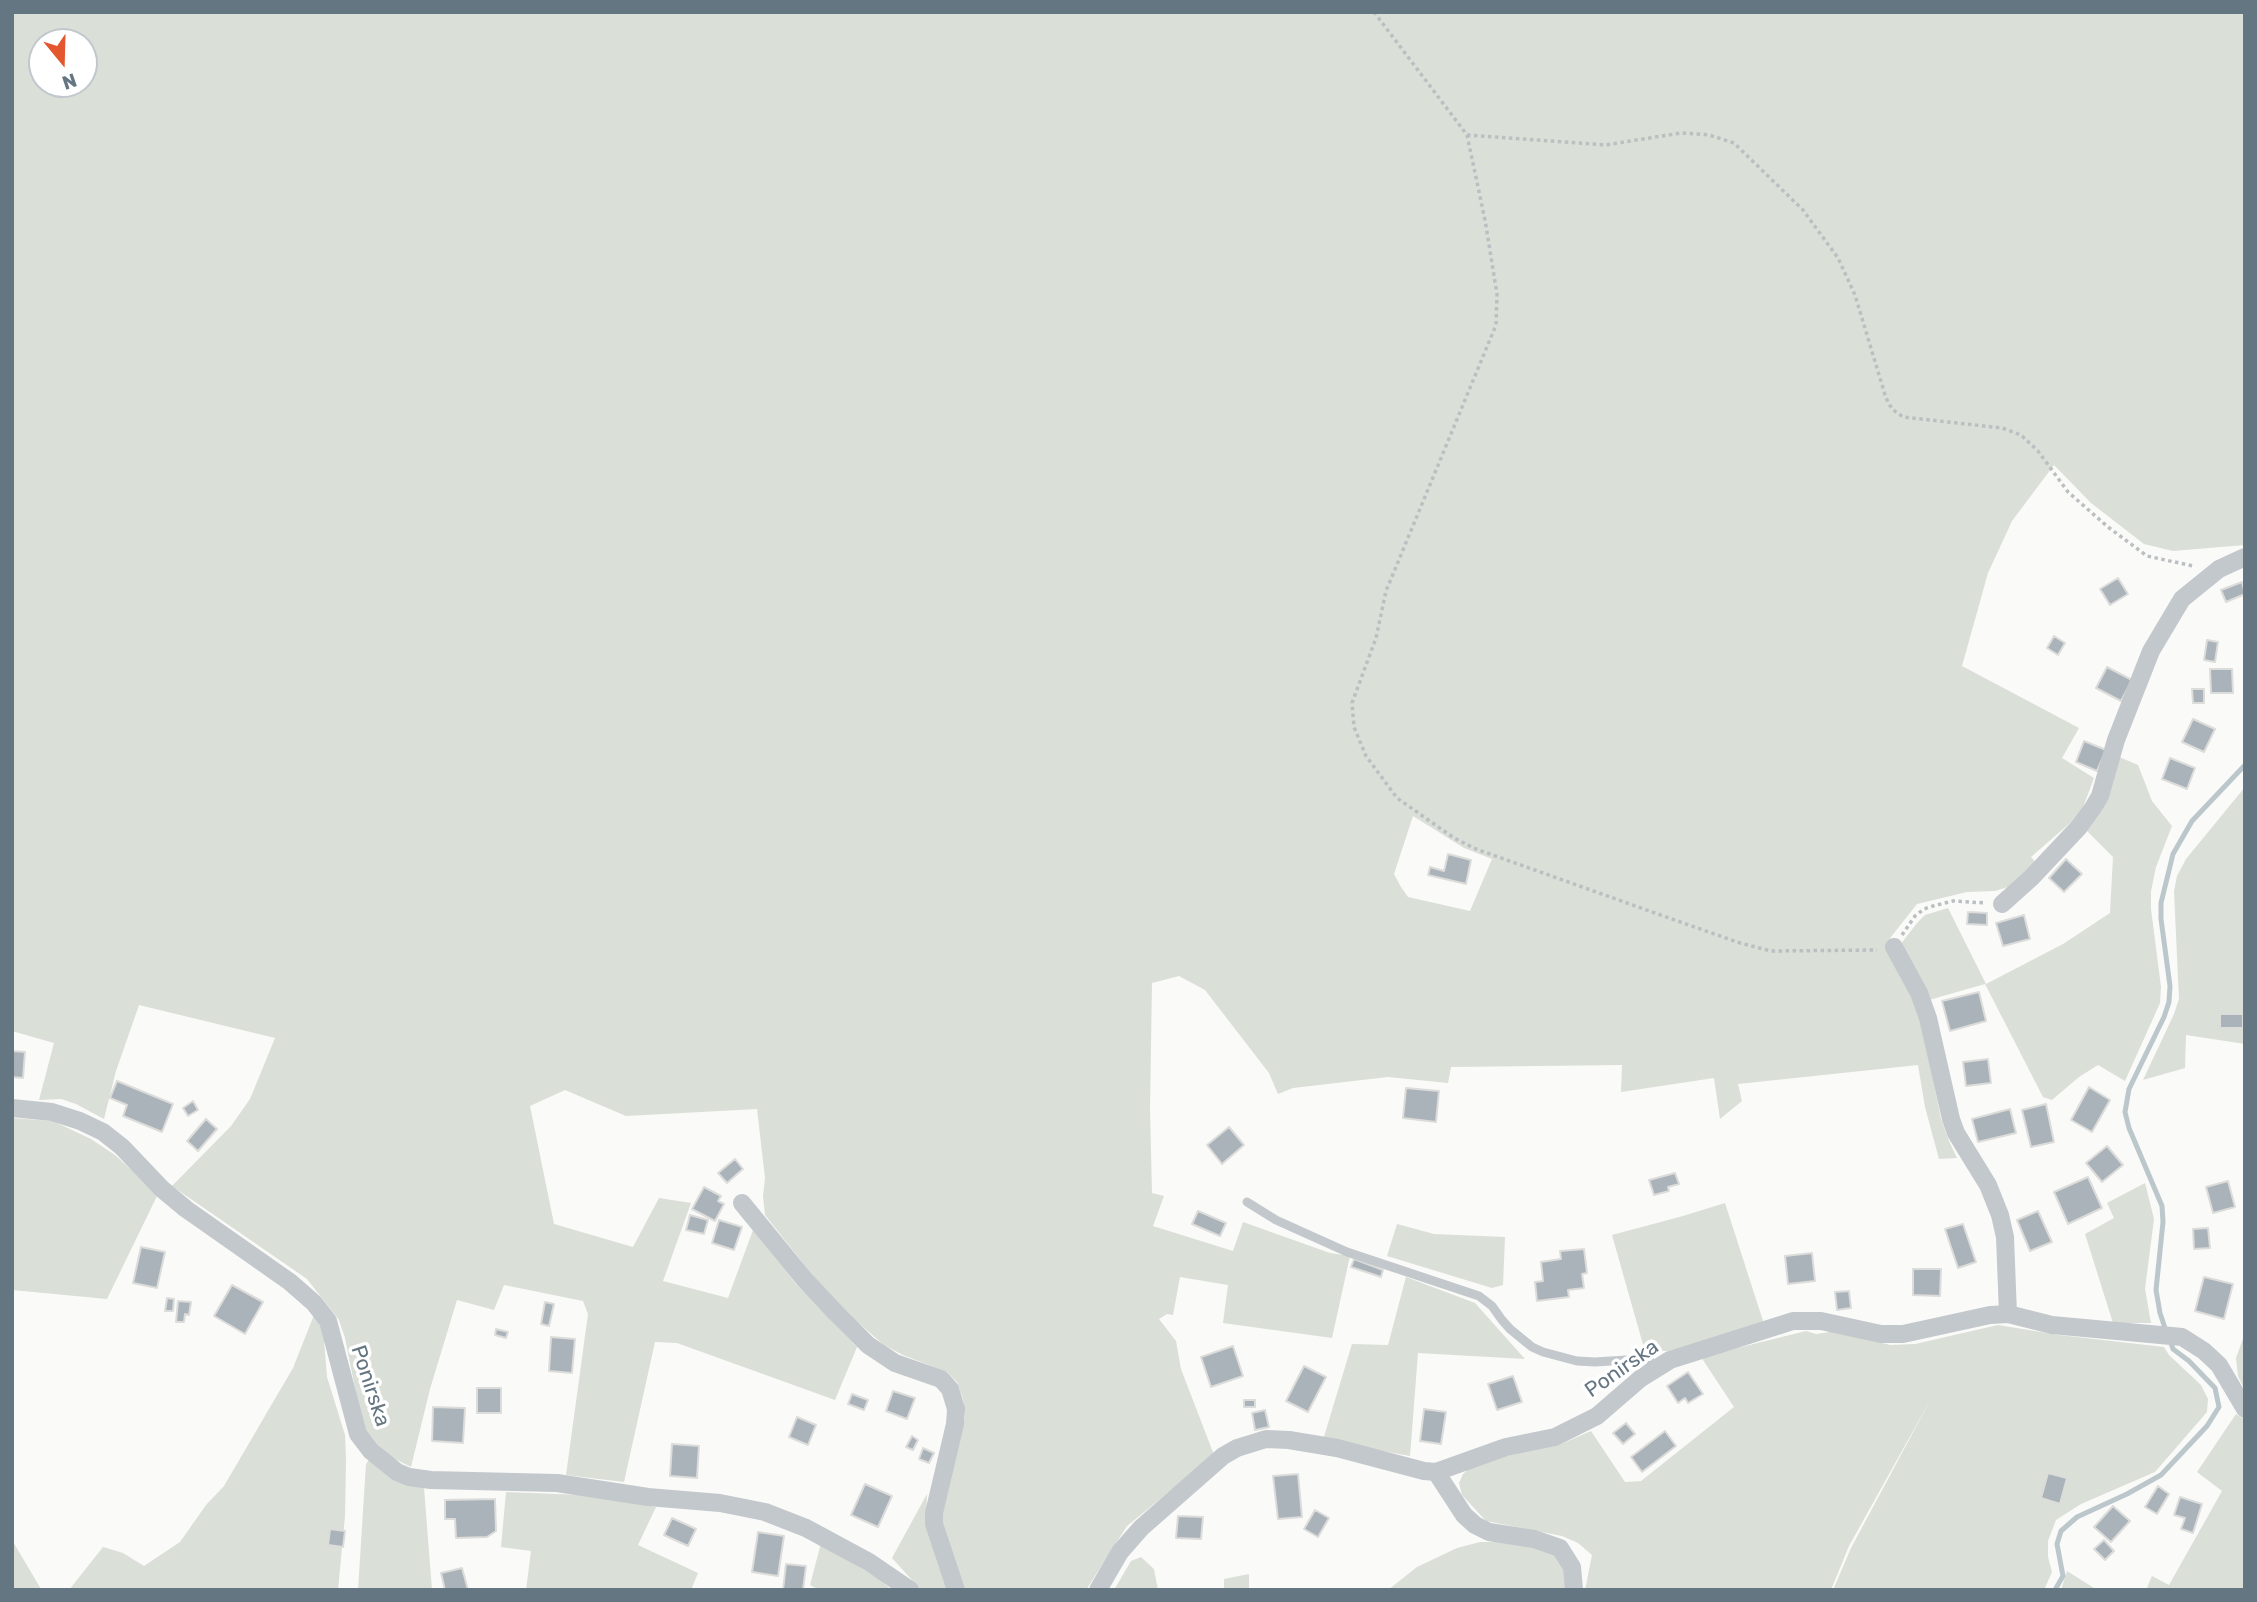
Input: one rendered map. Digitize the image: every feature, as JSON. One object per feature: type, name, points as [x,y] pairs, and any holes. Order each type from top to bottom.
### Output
[{"type":"street","points":[[2003,904],[2079,827],[2093,808],[2100,796],[2116,740],[2151,651],[2182,599],[2219,569],[2245,558]]},
{"type":"street","points":[[1894,947],[1919,993],[1928,1018],[1956,1133],[1988,1185],[2000,1215],[2005,1237],[2008,1314]]},
{"type":"street","name":"Ponirska","points":[[12,1108],[52,1112],[103,1132],[186,1209],[289,1282],[314,1303],[328,1321],[358,1434],[371,1451],[397,1472],[430,1480],[557,1483],[648,1497],[719,1503],[765,1512],[806,1528],[869,1562],[910,1590]]},
{"type":"street","points":[[742,1203],[805,1280],[869,1345],[895,1363],[941,1379],[950,1389],[956,1409],[955,1424],[934,1513],[934,1524],[956,1590]]},
{"type":"street","name":"Ponirska","points":[[1436,1472],[1483,1454],[1555,1437],[1597,1416],[1642,1378],[1670,1360],[1793,1321],[1821,1321],[1881,1334],[1903,1334],[1990,1315],[2008,1314],[2052,1325],[2189,1340],[2219,1365],[2245,1409]]},
{"type":"street","points":[[1098,1590],[1120,1552],[1141,1528],[1216,1462],[1237,1448],[1266,1440],[1289,1440],[1337,1448],[1436,1472],[1464,1515],[1475,1525],[1489,1532],[1534,1539],[1560,1548],[1572,1567],[1574,1590]]},
{"type":"lane","points":[[1247,1202],[1276,1220],[1347,1252],[1479,1296],[1492,1306],[1510,1329],[1532,1347],[1543,1352],[1577,1361],[1642,1359],[1660,1366]]},
{"type":"path","points":[[1374,12],[1467,135],[1494,265],[1497,294],[1496,326],[1386,591],[1376,638],[1352,703],[1353,727],[1366,756],[1397,797],[1454,838],[1476,849],[1740,943],[1771,951],[1886,950],[1894,947],[1915,916],[1924,909],[1953,901],[2003,904]]},
{"type":"path","points":[[1467,135],[1605,145],[1681,133],[1710,135],[1734,143],[1803,211],[1838,258],[1855,295],[1886,398],[1892,409],[1903,417],[2002,428],[2021,435],[2038,451],[2068,492],[2147,556],[2181,565],[2219,569]]},
{"type":"shaded area","points":[[12,12],[2245,12],[2245,545],[2173,551],[2144,544],[2091,503],[2054,465],[2012,521],[1988,573],[1962,666],[2079,728],[2062,758],[2094,778],[2078,816],[2031,857],[2036,863],[2008,887],[1995,891],[1967,892],[1917,904],[1887,942],[1921,1019],[1941,1119],[1957,1158],[1939,1159],[1925,1107],[1918,1065],[1738,1084],[1742,1101],[1720,1119],[1714,1078],[1621,1092],[1622,1065],[1451,1067],[1448,1083],[1388,1077],[1293,1088],[1278,1094],[1269,1073],[1205,990],[1179,976],[1152,983],[1152,1193],[1164,1196],[1153,1226],[1233,1251],[1243,1222],[1330,1253],[1350,1256],[1332,1338],[1223,1323],[1228,1285],[1180,1277],[1173,1315],[1167,1314],[1159,1319],[1176,1341],[1181,1369],[1214,1455],[1127,1526],[1086,1590],[962,1590],[941,1518],[965,1417],[957,1382],[947,1372],[884,1345],[833,1301],[765,1215],[765,1178],[757,1109],[626,1116],[565,1090],[530,1106],[554,1224],[633,1247],[659,1198],[691,1203],[663,1281],[728,1298],[753,1230],[797,1285],[857,1347],[835,1400],[677,1343],[655,1342],[624,1482],[566,1475],[588,1314],[583,1301],[504,1285],[494,1310],[457,1300],[430,1389],[411,1467],[391,1457],[366,1430],[339,1320],[307,1279],[172,1186],[231,1126],[250,1099],[275,1038],[139,1005],[116,1071],[104,1119],[61,1099],[39,1100],[54,1043],[12,1031]],"holes":[[[1413,816],[1464,848],[1492,859],[1470,911],[1408,897],[1394,874]]]},
{"type":"shaded area","points":[[2117,756],[2138,765],[2152,801],[2172,826],[2156,867],[2151,891],[2161,987],[2160,1003],[2125,1081],[2098,1065],[2052,1100],[2043,1097],[1985,984],[1929,1000],[1900,945],[1925,915],[1948,908],[1986,984],[2063,944],[2110,913],[2113,857],[2087,831],[2102,811]]},
{"type":"shaded area","points":[[2245,787],[2245,1044],[2186,1035],[2185,1068],[2143,1080],[2179,999],[2174,891],[2177,876],[2186,859]]},
{"type":"shaded area","points":[[12,1118],[53,1121],[91,1139],[115,1155],[158,1194],[107,1299],[12,1290]]},
{"type":"shaded area","points":[[2145,1183],[2154,1219],[2145,1289],[2151,1323],[2113,1323],[2085,1234],[2114,1218],[2107,1203]]},
{"type":"shaded area","points":[[1725,1203],[1764,1324],[1671,1352],[1644,1348],[1612,1235]]},
{"type":"shaded area","points":[[1397,1224],[1434,1234],[1505,1237],[1503,1285],[1492,1288],[1387,1256]]},
{"type":"shaded area","points":[[1406,1277],[1475,1303],[1525,1359],[1418,1353],[1410,1456],[1323,1440],[1352,1344],[1388,1345]]},
{"type":"shaded area","points":[[314,1315],[323,1328],[327,1377],[345,1435],[345,1516],[338,1590],[69,1590],[103,1547],[123,1553],[144,1566],[180,1542],[206,1505],[224,1486],[293,1368]]},
{"type":"shaded area","points":[[1998,1325],[2164,1347],[2201,1385],[2208,1399],[2207,1412],[2155,1472],[2081,1504],[2056,1520],[2048,1541],[2052,1572],[2044,1590],[1833,1590],[1851,1548],[1932,1397],[1849,1546],[1831,1590],[1585,1590],[1592,1555],[1578,1543],[1562,1536],[1486,1521],[1462,1495],[1459,1483],[1463,1474],[1473,1465],[1561,1444],[1591,1431],[1625,1482],[1641,1481],[1734,1407],[1701,1357],[1806,1331],[1816,1334],[1837,1331],[1890,1345],[1915,1344]]},
{"type":"shaded area","points":[[2245,1333],[2245,1391],[2238,1376],[2236,1358]]},
{"type":"shaded area","points":[[2236,1414],[2245,1420],[2245,1590],[2146,1590],[2152,1576],[2169,1585],[2222,1491],[2197,1472]]},
{"type":"shaded area","points":[[369,1460],[424,1488],[432,1590],[358,1590],[366,1464]]},
{"type":"shaded area","points":[[506,1492],[582,1495],[656,1507],[638,1545],[698,1573],[691,1590],[526,1590],[531,1551],[501,1547]]},
{"type":"shaded area","points":[[927,1494],[926,1523],[950,1590],[921,1590],[892,1558]]},
{"type":"shaded area","points":[[12,1540],[41,1589],[42,1590],[12,1590]]},
{"type":"shaded area","points":[[1480,1542],[1510,1542],[1545,1547],[1556,1554],[1564,1565],[1568,1590],[1388,1590],[1417,1567],[1457,1548]]},
{"type":"shaded area","points":[[821,1543],[892,1590],[819,1590],[810,1585]]},
{"type":"shaded area","points":[[1141,1557],[1154,1569],[1158,1590],[1114,1590],[1131,1561]]},
{"type":"shaded area","points":[[2067,1571],[2097,1590],[2061,1590]]},
{"type":"shaded area","points":[[1249,1574],[1249,1590],[1224,1590],[1224,1579]]},
{"type":"building","points":[[2118,578],[2128,594],[2110,605],[2100,589]]},
{"type":"building","points":[[2242,582],[2245,594],[2226,602],[2221,590]]},
{"type":"building","points":[[2054,636],[2065,643],[2058,655],[2047,648]]},
{"type":"building","points":[[2207,640],[2218,642],[2215,662],[2204,660]]},
{"type":"building","points":[[2107,667],[2132,680],[2121,701],[2096,688]]},
{"type":"building","points":[[2210,669],[2232,669],[2233,693],[2211,693]]},
{"type":"building","points":[[2192,689],[2204,689],[2204,703],[2193,703]]},
{"type":"building","points":[[2193,719],[2215,729],[2204,752],[2182,742]]},
{"type":"building","points":[[2084,741],[2106,750],[2097,771],[2076,762]]},
{"type":"building","points":[[2170,758],[2195,768],[2187,789],[2162,779]]},
{"type":"building","points":[[1448,854],[1471,860],[1466,884],[1428,875],[1430,867],[1444,871]]},
{"type":"building","points":[[2066,859],[2082,874],[2064,892],[2049,878]]},
{"type":"building","points":[[1968,912],[1987,913],[1987,925],[1967,924]]},
{"type":"building","points":[[2024,915],[2030,939],[2003,946],[1996,923]]},
{"type":"building","points":[[1979,992],[1986,1021],[1950,1031],[1942,1001]]},
{"type":"building","points":[[2220,1014],[2243,1014],[2243,1028],[2220,1028]]},
{"type":"building","points":[[12,1051],[25,1052],[23,1078],[12,1077]]},
{"type":"building","points":[[1988,1059],[1991,1083],[1966,1086],[1963,1062]]},
{"type":"building","points":[[117,1081],[173,1104],[162,1132],[123,1116],[127,1105],[110,1098]]},
{"type":"building","points":[[2089,1087],[2110,1100],[2092,1132],[2071,1120]]},
{"type":"building","points":[[1406,1088],[1439,1091],[1436,1122],[1403,1118]]},
{"type":"building","points":[[193,1101],[198,1110],[188,1116],[183,1108]]},
{"type":"building","points":[[2046,1104],[2054,1142],[2031,1147],[2022,1110]]},
{"type":"building","points":[[2010,1109],[2016,1133],[1978,1142],[1972,1119]]},
{"type":"building","points":[[206,1119],[217,1129],[198,1151],[187,1141]]},
{"type":"building","points":[[1229,1127],[1244,1145],[1222,1164],[1207,1145]]},
{"type":"building","points":[[2107,1146],[2123,1165],[2102,1182],[2086,1163]]},
{"type":"building","points":[[735,1159],[743,1169],[727,1183],[718,1173]]},
{"type":"building","points":[[1675,1173],[1679,1184],[1668,1187],[1669,1191],[1654,1195],[1649,1180]]},
{"type":"building","points":[[2088,1177],[2102,1208],[2068,1224],[2054,1192]]},
{"type":"building","points":[[2228,1181],[2235,1207],[2213,1213],[2206,1187]]},
{"type":"building","points":[[704,1187],[721,1196],[718,1201],[724,1204],[715,1221],[692,1209]]},
{"type":"building","points":[[1198,1211],[1226,1223],[1220,1236],[1192,1224]]},
{"type":"building","points":[[2038,1211],[2052,1242],[2030,1251],[2017,1220]]},
{"type":"building","points":[[690,1215],[708,1220],[704,1234],[686,1230]]},
{"type":"building","points":[[719,1220],[742,1227],[734,1250],[712,1243]]},
{"type":"building","points":[[1963,1224],[1976,1262],[1958,1268],[1945,1229]]},
{"type":"building","points":[[2208,1228],[2210,1248],[2194,1249],[2193,1229]]},
{"type":"building","points":[[141,1247],[165,1252],[157,1288],[133,1283]]},
{"type":"building","points":[[1584,1249],[1587,1273],[1582,1274],[1584,1288],[1568,1290],[1569,1297],[1537,1301],[1535,1282],[1543,1281],[1541,1262],[1561,1259],[1560,1251]]},
{"type":"building","points":[[1812,1253],[1815,1281],[1788,1284],[1785,1256]]},
{"type":"building","points":[[1354,1259],[1383,1270],[1381,1277],[1351,1267]]},
{"type":"building","points":[[1913,1269],[1941,1269],[1940,1296],[1913,1295]]},
{"type":"building","points":[[2204,1277],[2233,1284],[2224,1319],[2195,1311]]},
{"type":"building","points":[[232,1285],[263,1302],[245,1334],[214,1316]]},
{"type":"building","points":[[1849,1291],[1851,1308],[1837,1310],[1835,1292]]},
{"type":"building","points":[[167,1298],[174,1299],[173,1311],[165,1311]]},
{"type":"building","points":[[178,1301],[191,1302],[189,1315],[185,1314],[184,1322],[176,1322]]},
{"type":"building","points":[[545,1302],[554,1304],[549,1326],[541,1324]]},
{"type":"building","points":[[496,1329],[508,1332],[506,1338],[495,1335]]},
{"type":"building","points":[[551,1337],[575,1339],[572,1373],[549,1371]]},
{"type":"building","points":[[1233,1346],[1243,1376],[1211,1387],[1201,1357]]},
{"type":"building","points":[[1304,1366],[1326,1377],[1308,1412],[1286,1401]]},
{"type":"building","points":[[1688,1372],[1703,1394],[1688,1403],[1685,1398],[1678,1403],[1667,1386]]},
{"type":"building","points":[[1513,1376],[1522,1402],[1497,1410],[1488,1384]]},
{"type":"building","points":[[477,1388],[501,1388],[501,1413],[477,1413]]},
{"type":"building","points":[[893,1391],[915,1398],[907,1419],[886,1411]]},
{"type":"building","points":[[852,1394],[868,1400],[864,1410],[848,1404]]},
{"type":"building","points":[[1244,1400],[1255,1400],[1255,1407],[1244,1407]]},
{"type":"building","points":[[433,1407],[465,1408],[463,1443],[432,1441]]},
{"type":"building","points":[[1424,1409],[1446,1412],[1441,1444],[1420,1441]]},
{"type":"building","points":[[1265,1410],[1269,1427],[1255,1430],[1252,1413]]},
{"type":"building","points":[[797,1417],[816,1425],[808,1445],[789,1437]]},
{"type":"building","points":[[1626,1423],[1635,1434],[1623,1444],[1613,1433]]},
{"type":"building","points":[[1665,1431],[1676,1446],[1642,1472],[1631,1457]]},
{"type":"building","points":[[912,1436],[918,1440],[913,1450],[906,1447]]},
{"type":"building","points":[[672,1444],[699,1446],[697,1478],[670,1476]]},
{"type":"building","points":[[923,1448],[934,1453],[929,1463],[919,1459]]},
{"type":"building","points":[[2048,1473],[2067,1478],[2060,1504],[2041,1498]]},
{"type":"building","points":[[1298,1474],[1302,1517],[1278,1519],[1273,1476]]},
{"type":"building","points":[[865,1484],[892,1496],[878,1527],[851,1515]]},
{"type":"building","points":[[2158,1486],[2169,1494],[2157,1514],[2145,1507]]},
{"type":"building","points":[[2180,1497],[2202,1504],[2193,1533],[2181,1529],[2185,1518],[2174,1515]]},
{"type":"building","points":[[495,1499],[496,1531],[487,1537],[456,1538],[455,1519],[445,1519],[445,1500]]},
{"type":"building","points":[[2113,1506],[2130,1521],[2111,1542],[2094,1527]]},
{"type":"building","points":[[1315,1510],[1329,1518],[1318,1537],[1304,1529]]},
{"type":"building","points":[[1178,1516],[1203,1517],[1201,1539],[1176,1538]]},
{"type":"building","points":[[672,1518],[696,1529],[688,1546],[664,1535]]},
{"type":"building","points":[[330,1529],[345,1531],[343,1547],[328,1545]]},
{"type":"building","points":[[758,1532],[784,1536],[778,1576],[752,1572]]},
{"type":"building","points":[[2104,1540],[2114,1551],[2105,1560],[2094,1549]]},
{"type":"building","points":[[786,1564],[806,1566],[803,1590],[783,1590]]},
{"type":"building","points":[[462,1568],[468,1590],[445,1590],[441,1573]]},
{"type":"waterway","points":[[2166,1331],[2156,1290],[2163,1222],[2162,1206],[2129,1128],[2125,1112],[2129,1089],[2169,1002],[2170,986],[2161,903],[2173,854],[2192,821],[2245,765]]},
{"type":"waterway","points":[[2055,1590],[2063,1576],[2057,1544],[2061,1531],[2077,1517],[2161,1475],[2207,1426],[2219,1407],[2215,1388],[2173,1349],[2170,1340]]}]
